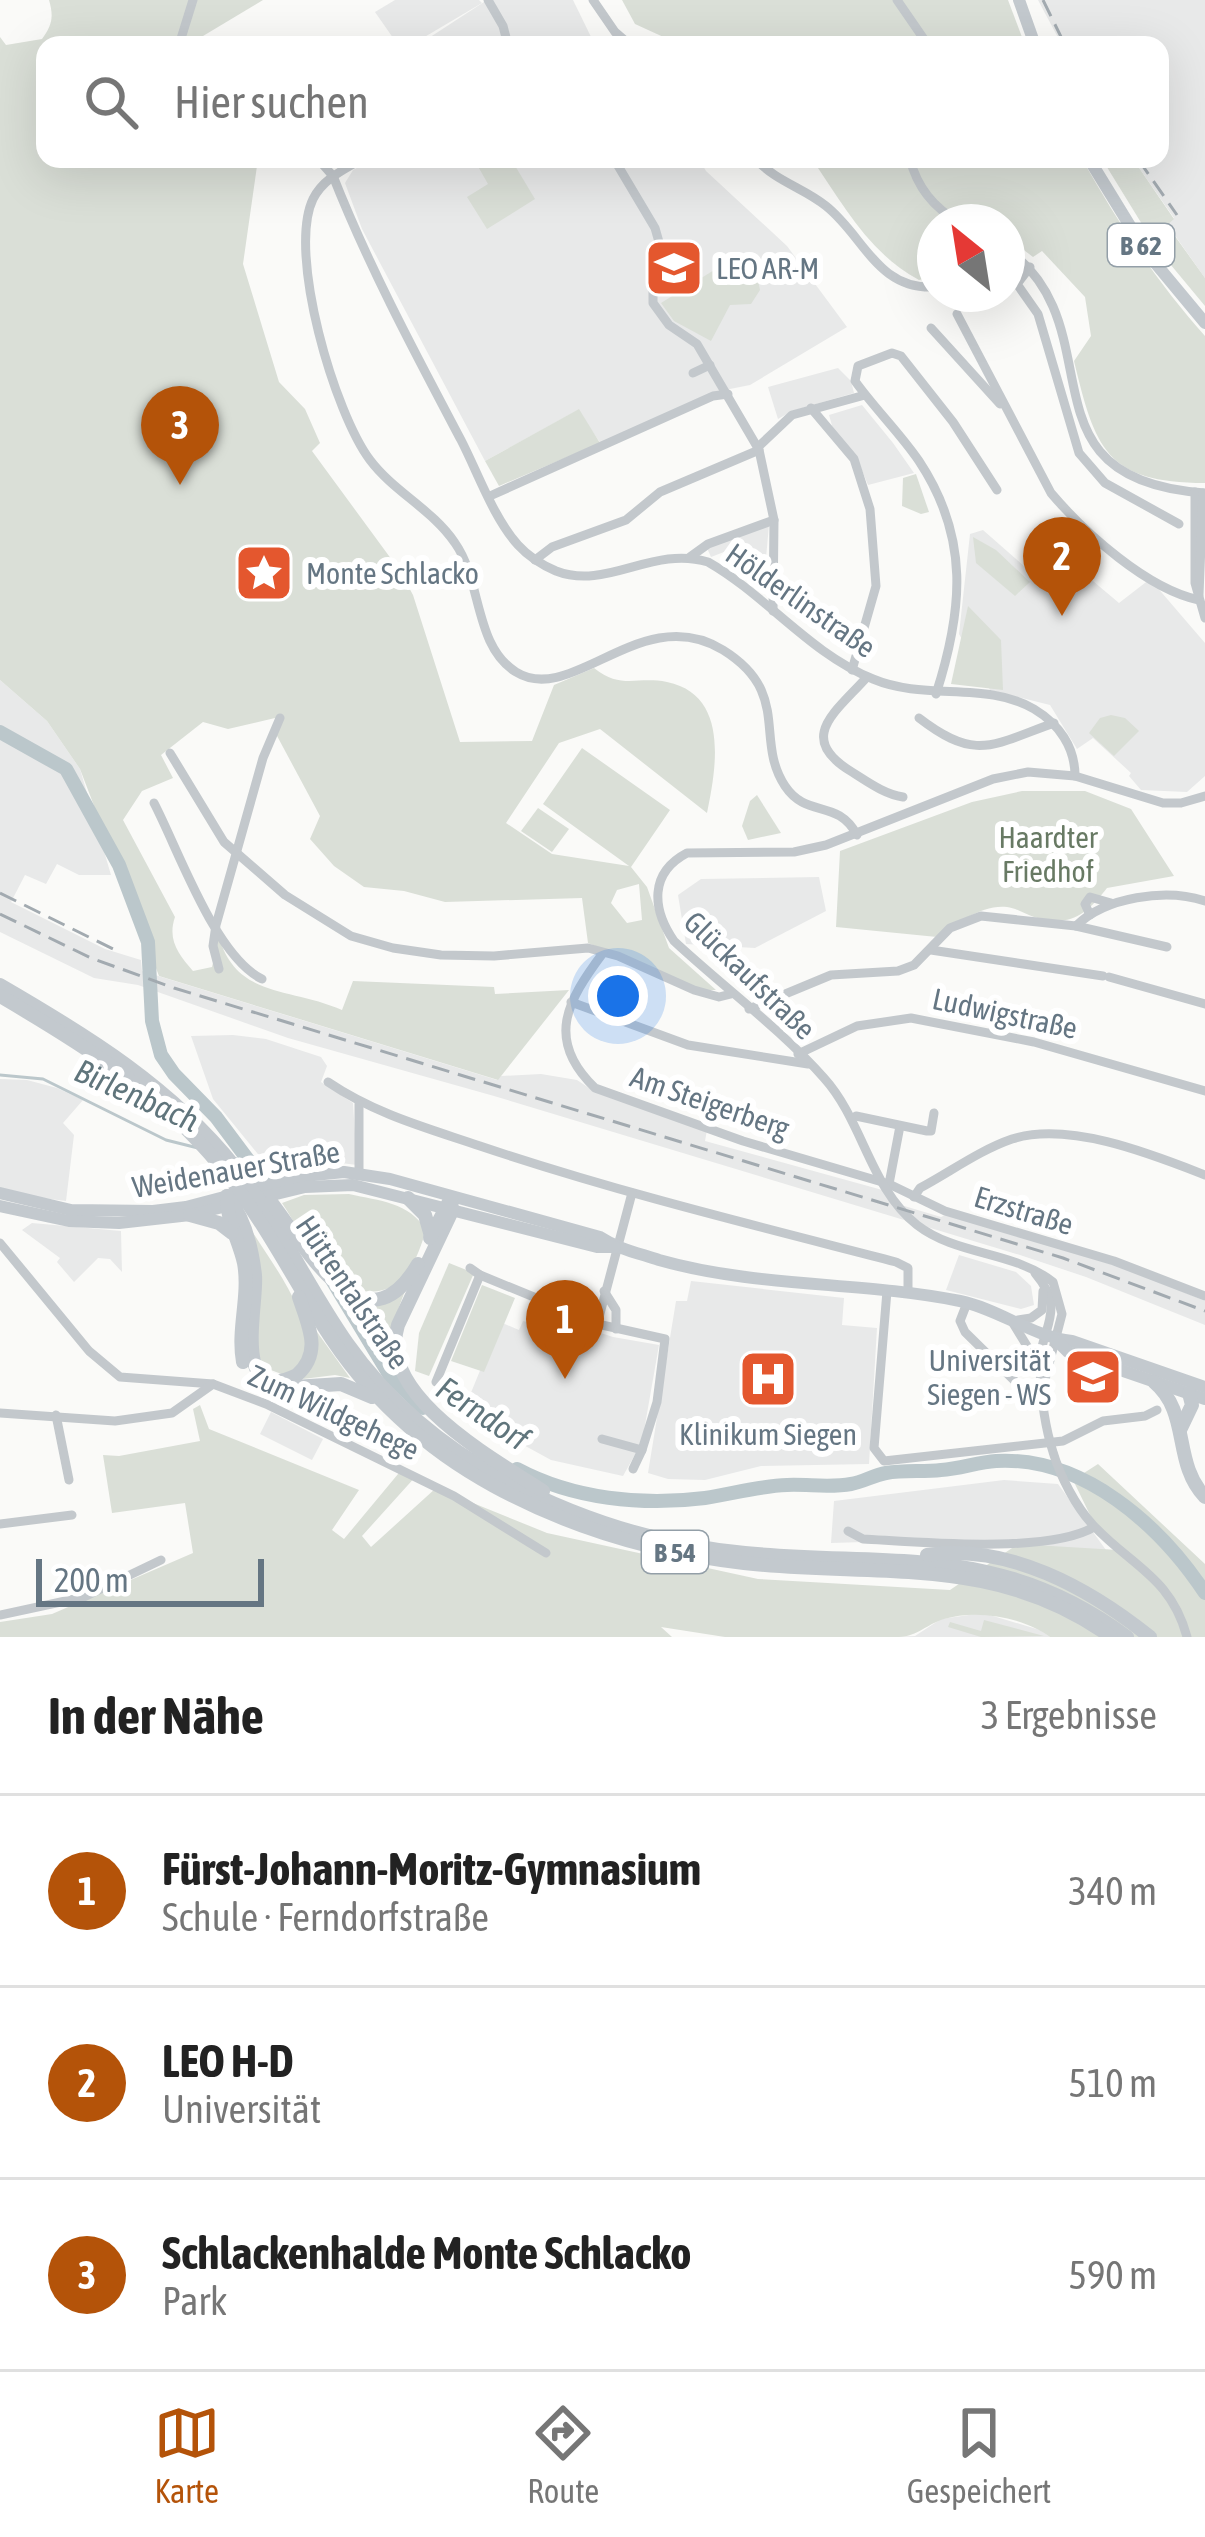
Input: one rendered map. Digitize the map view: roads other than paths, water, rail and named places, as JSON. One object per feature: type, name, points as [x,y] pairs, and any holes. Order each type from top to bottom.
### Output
[{"type":"highway","name":"Hüttentalstraße","points":[[0,985],[97,1042],[145,1076],[195,1121],[265,1208],[348,1345],[395,1400],[475,1462],[583,1516],[718,1550],[898,1558],[968,1567],[1026,1582],[1076,1604],[1127,1637]]},
{"type":"highway","name":"Hüttentalstraße","points":[[0,996],[92,1050],[163,1106],[239,1190],[340,1351],[387,1406],[424,1441],[495,1487],[609,1535],[746,1564],[940,1572],[1000,1584],[1051,1602],[1111,1637]]},
{"type":"highway","points":[[233,1165],[251,1178],[332,1283],[354,1296],[382,1295],[407,1281],[448,1206]]},
{"type":"highway","points":[[408,1198],[425,1215],[430,1236]]},
{"type":"highway","points":[[230,1203],[256,1280],[250,1337],[253,1363],[263,1377],[288,1379],[306,1368],[312,1356],[311,1334],[290,1270]]},
{"type":"highway","points":[[230,1203],[246,1278],[240,1342],[244,1366],[260,1384],[353,1388],[387,1406]]},
{"type":"highway","points":[[448,1206],[402,1316],[394,1344],[396,1361],[424,1401],[493,1460],[583,1516]]},
{"type":"highway","points":[[190,1215],[219,1222],[236,1237]]},
{"type":"highway","points":[[1154,1382],[1188,1397],[1181,1428],[1187,1470],[1205,1497]]},
{"type":"highway","name":"B 54","points":[[898,1558],[967,1553],[1011,1562],[1106,1604],[1150,1637]]},
{"type":"main road","points":[[1019,0],[1032,36]]},
{"type":"main road","name":"B 62","points":[[1094,168],[1146,253],[1205,323]]},
{"type":"main road","name":"Weidenauer Straße","points":[[0,1206],[86,1223],[190,1215],[329,1172],[359,1173],[448,1206]]},
{"type":"main road","name":"Weidenauer Straße","points":[[283,1187],[341,1184],[722,1275],[967,1303],[1072,1341],[1188,1397],[1205,1399]]},
{"type":"main road","name":"Weidenauer Straße","points":[[0,1193],[48,1206],[120,1213],[230,1203]]},
{"type":"main road","name":"Weidenauer Straße","points":[[1052,1337],[1068,1352],[1154,1382]]},
{"type":"street","points":[[182,36],[193,0]]},
{"type":"street","points":[[488,0],[506,36]]},
{"type":"street","points":[[593,0],[620,36]]},
{"type":"street","points":[[897,0],[922,36]]},
{"type":"street","points":[[326,168],[388,303],[490,496],[518,544],[536,560],[552,547],[626,520],[660,492],[758,448],[777,425],[811,408],[865,395]]},
{"type":"street","points":[[347,168],[315,195],[305,236],[320,338],[333,384],[350,427],[374,466],[443,527],[464,557],[488,637],[501,660],[524,677],[550,680],[654,639],[693,639],[720,648],[761,689],[780,776],[788,790],[810,806],[839,813],[857,835]]},
{"type":"street","points":[[619,168],[662,249],[652,284],[653,302],[666,327],[694,341],[758,448],[774,520],[773,610]]},
{"type":"street","points":[[765,168],[827,207],[883,270],[917,285]]},
{"type":"street","points":[[912,168],[934,204]]},
{"type":"street","points":[[1025,263],[1051,300],[1081,414],[1096,447],[1111,465],[1139,482],[1201,493]]},
{"type":"street","points":[[1030,267],[1017,284],[1038,314],[1079,454],[1105,483],[1179,524]]},
{"type":"street","points":[[957,314],[1035,469],[1072,518],[1122,559],[1180,596],[1199,597]]},
{"type":"street","points":[[931,328],[1008,412]]},
{"type":"street","points":[[936,694],[958,606],[952,538],[922,465],[855,381],[858,366],[892,353],[901,356],[953,422],[997,490]]},
{"type":"street","points":[[693,373],[710,365]]},
{"type":"street","points":[[490,496],[713,396],[728,394]]},
{"type":"street","points":[[811,408],[854,459],[870,509],[876,586],[852,670]]},
{"type":"street","points":[[1199,597],[1204,545],[1201,493]]},
{"type":"street","points":[[1201,493],[1195,583],[1205,618]]},
{"type":"street","points":[[690,557],[708,544],[774,520]]},
{"type":"street","name":"Hölderlinstraße","points":[[536,560],[569,575],[597,576],[659,557],[690,557],[724,572],[867,677],[891,687],[936,694],[996,694],[1029,706],[1054,724]]},
{"type":"street","points":[[867,677],[824,727],[821,743],[845,768],[903,797]]},
{"type":"street","points":[[219,969],[213,946],[216,926],[263,758],[280,718]]},
{"type":"street","points":[[919,718],[953,741],[974,747],[1054,724],[1075,759],[1076,776]]},
{"type":"street","points":[[170,753],[224,842],[286,895],[351,936],[442,955],[494,956],[575,948],[618,956],[694,990],[719,997],[731,994]]},
{"type":"street","name":"Glückaufstraße","points":[[1031,1269],[949,1243],[915,1224],[892,1198],[834,1092],[674,940],[659,919],[656,890],[674,860],[688,854],[794,852],[857,835],[993,778],[1028,772],[1076,776],[1163,803],[1205,796]]},
{"type":"street","points":[[154,803],[208,917],[243,970],[262,979]]},
{"type":"street","points":[[1076,926],[1090,915],[1085,904],[1090,897],[1113,904],[1148,898],[1200,899]]},
{"type":"street","points":[[749,1010],[831,976],[860,970],[898,971],[914,965],[950,928],[981,916],[1076,926],[1167,947]]},
{"type":"street","points":[[931,950],[1106,976],[1205,1004]]},
{"type":"street","points":[[603,953],[575,989],[571,1002],[688,1045],[808,1064]]},
{"type":"street","name":"Am Steigerberg","points":[[571,1002],[564,1023],[568,1051],[578,1071],[596,1088],[743,1141],[889,1184]]},
{"type":"street","name":"Ludwigstraße","points":[[798,1054],[856,1025],[911,1018],[1034,1042],[1205,1091]]},
{"type":"street","points":[[328,1082],[359,1104],[632,1193],[896,1262],[908,1268],[908,1293]]},
{"type":"street","points":[[359,1104],[359,1173]]},
{"type":"street","points":[[856,1116],[931,1131],[934,1113]]},
{"type":"street","points":[[889,1184],[900,1126]]},
{"type":"street","points":[[914,1197],[920,1188],[986,1151],[1009,1140],[1044,1133],[1095,1140],[1205,1174]]},
{"type":"street","name":"Erzstraße","points":[[889,1184],[945,1211],[1114,1261],[1205,1296]]},
{"type":"street","points":[[598,1321],[632,1193]]},
{"type":"street","name":"Zum Wildgehege","points":[[0,1243],[88,1351],[120,1377],[213,1384],[266,1404],[454,1496],[546,1553]]},
{"type":"street","points":[[470,1268],[589,1320],[665,1339],[656,1402],[633,1469]]},
{"type":"street","points":[[1031,1269],[1049,1292],[1052,1310],[1044,1393]]},
{"type":"street","points":[[1031,1269],[1053,1282],[1063,1314],[1040,1368]]},
{"type":"street","points":[[436,1382],[480,1275]]},
{"type":"street","points":[[1040,1280],[1045,1295],[1042,1310],[1030,1318],[1013,1318],[1040,1368],[1052,1447],[1094,1527],[1164,1587],[1187,1637]]},
{"type":"street","points":[[604,1291],[616,1310],[616,1329]]},
{"type":"street","points":[[886,1291],[874,1448],[879,1457],[893,1462],[1052,1447],[1102,1421],[1157,1410]]},
{"type":"street","points":[[967,1303],[960,1321],[965,1332],[1030,1396],[1044,1393]]},
{"type":"street","points":[[0,1413],[115,1421],[172,1413],[213,1384]]},
{"type":"street","points":[[56,1415],[69,1480]]},
{"type":"street","points":[[602,1438],[642,1450]]},
{"type":"street","points":[[0,1524],[72,1515]]},
{"type":"street","points":[[848,1531],[863,1539],[968,1546],[1078,1536],[1094,1527]]},
{"type":"street","points":[[0,1615],[84,1597],[161,1560]]},
{"type":"waterway","name":"Ferndorf","points":[[0,732],[66,769],[119,865],[148,942],[152,1021],[161,1055],[216,1117],[272,1192]]},
{"type":"waterway","name":"Birlenbach","points":[[0,1075],[43,1079],[166,1140],[198,1148]]},
{"type":"waterway","name":"Birlenbach","points":[[236,1159],[253,1166]]},
{"type":"waterway","name":"Ferndorf","points":[[332,1280],[390,1376],[423,1408]]},
{"type":"waterway","name":"Ferndorf","points":[[517,1469],[584,1493],[657,1501],[777,1486],[843,1485],[886,1473],[989,1462],[1028,1462],[1059,1470],[1116,1500],[1166,1543],[1205,1593]]},
{"type":"railway","points":[[1043,0],[1061,36]]},
{"type":"railway","points":[[1144,168],[1177,215]]},
{"type":"railway","points":[[0,893],[117,951]]},
{"type":"railway","points":[[0,914],[91,958],[174,988],[1063,1258],[1205,1311]]},
{"type":"place","name":"LEO AR-M","points":[[674,268]]},
{"type":"place","name":"Schlackenhalde Monte Schlacko","points":[[180,485]]},
{"type":"place","name":"Monte Schlacko","points":[[264,573]]},
{"type":"place","name":"LEO H-D","points":[[1062,616]]},
{"type":"place","name":"Universität Siegen - WS","points":[[1093,1377]]},
{"type":"place","name":"Fürst-Johann-Moritz-Gymnasium","points":[[565,1379]]},
{"type":"place","name":"Klinikum Siegen","points":[[768,1379]]},
{"type":"park label","name":"Haardter Friedhof","points":[[1048,854]]}]
